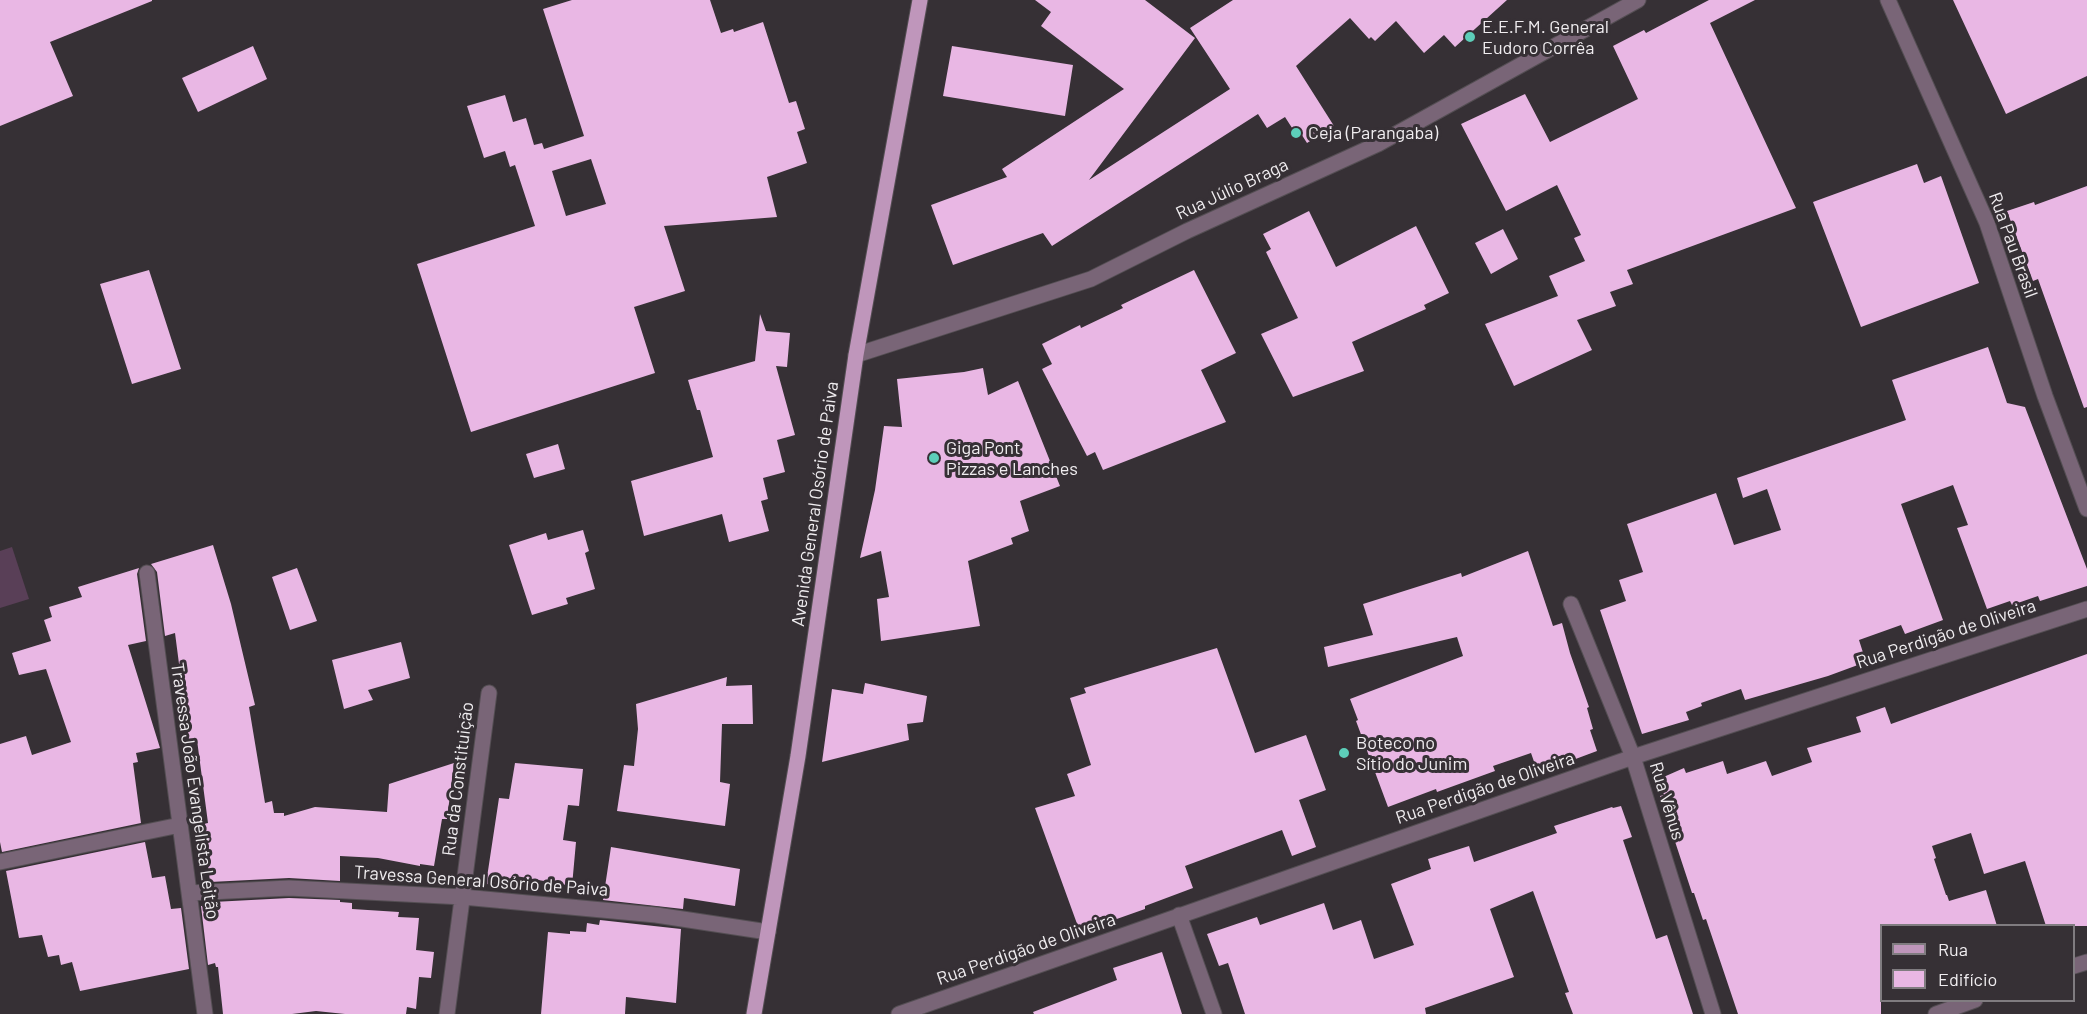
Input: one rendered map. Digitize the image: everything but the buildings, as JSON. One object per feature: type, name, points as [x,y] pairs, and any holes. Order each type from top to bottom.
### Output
[{"type":"main road","name":"Avenida General Osório de Paiva","points":[[754,1014],[798,756],[856,355],[920,0]]},
{"type":"street","name":"Rua Júlio Braga","points":[[856,355],[1091,279],[1187,231],[1378,144],[1638,0]]},
{"type":"street","name":"Rua Pau Brasil","points":[[1888,0],[1987,223],[2045,396],[2087,509]]},
{"type":"street","name":"Travessa João Evangelista Leitão","points":[[147,573],[206,1014]]},
{"type":"street","name":"Rua Vênus","points":[[1571,604],[1633,757],[1713,1014]]},
{"type":"street","name":"Rua Perdigão de Oliveira","points":[[899,1014],[1633,757],[2087,609]]},
{"type":"street","name":"Rua da Constituição","points":[[447,1014],[489,693]]},
{"type":"street","points":[[0,862],[180,825]]},
{"type":"street","name":"Travessa General Osório de Paiva","points":[[189,893],[289,888],[463,897],[656,915],[768,932]]},
{"type":"street","points":[[1179,915],[1214,1014]]},
{"type":"street","points":[[1936,1014],[1969,1002]]},
{"type":"shaded area","points":[[12,547],[29,599],[0,608],[0,551]]},
{"type":"place","name":"E.E.F.M. General Eudoro Corrêa","points":[[1470,37]]},
{"type":"place","name":"Ceja (Parangaba)","points":[[1296,133]]},
{"type":"place","name":"Giga Pont Pizzas e Lanches","points":[[934,458]]},
{"type":"place","name":"Boteco no Sítio do Junim","points":[[1344,753]]}]
